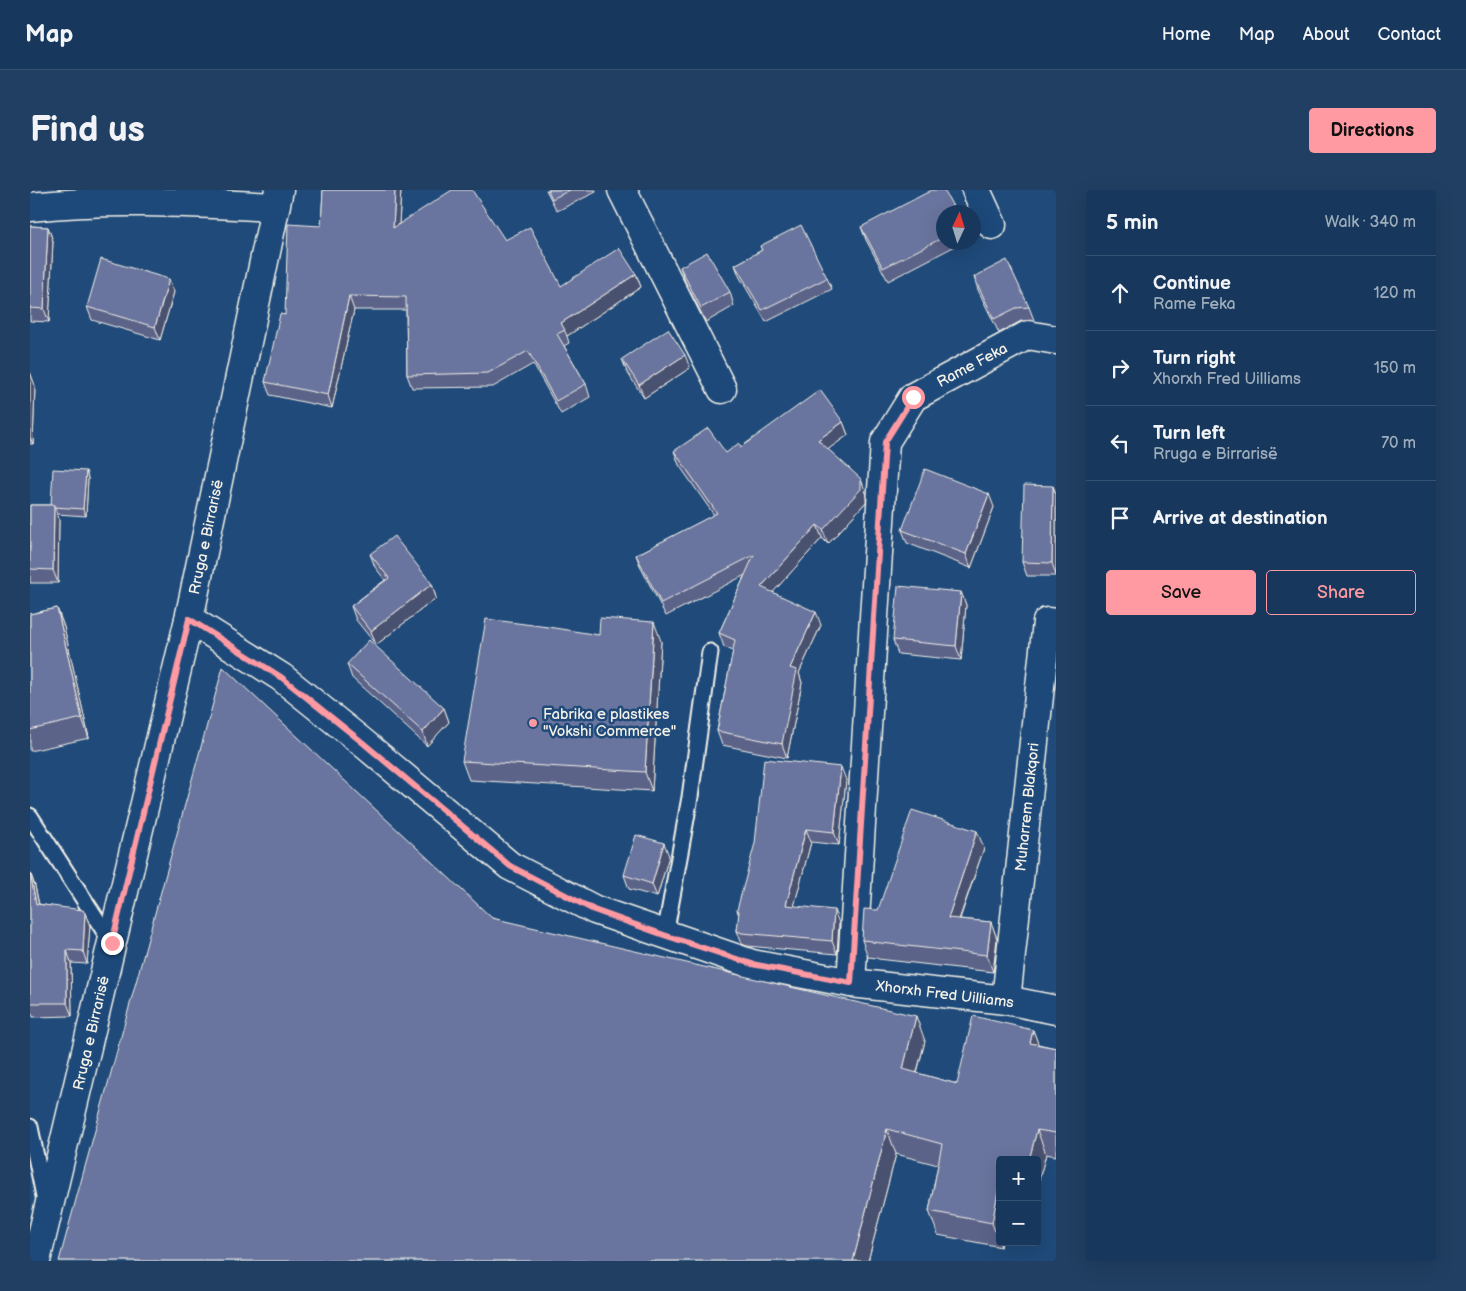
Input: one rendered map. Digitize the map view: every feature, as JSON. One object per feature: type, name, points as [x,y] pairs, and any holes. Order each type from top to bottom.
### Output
[{"type":"street","points":[[622,190],[722,389]]},
{"type":"street","points":[[976,190],[992,225]]},
{"type":"street","points":[[30,207],[71,203],[181,203],[277,199]]},
{"type":"street","name":"Rruga e Birrarisë","points":[[36,1261],[189,619],[277,199]]},
{"type":"street","name":"Rame Feka","points":[[851,983],[885,442],[913,397],[1028,335],[1056,340]]},
{"type":"street","name":"Xhorxh Fred Uilliams","points":[[189,619],[281,677],[510,866],[594,910],[752,964],[851,983],[1006,1000],[1056,1010]]},
{"type":"street","name":"Muharrem Blakqori","points":[[1006,1000],[1047,622],[1056,623]]},
{"type":"lane","points":[[664,935],[690,797],[710,652]]},
{"type":"lane","points":[[30,816],[112,943]]},
{"type":"lane","points":[[30,1127],[47,1215]]},
{"type":"building","points":[[323,190],[395,190],[393,228],[452,190],[472,190],[505,240],[530,227],[561,286],[619,248],[636,274],[561,323],[565,330],[557,334],[586,384],[556,401],[528,351],[488,373],[407,375],[406,297],[349,296],[328,395],[265,382],[280,314],[285,315],[288,224],[321,226]]},
{"type":"building","points":[[548,190],[570,190],[552,199]]},
{"type":"building","points":[[932,190],[944,190],[952,205],[936,205],[936,241],[883,268],[861,227]]},
{"type":"building","points":[[801,225],[827,278],[762,310],[735,265],[762,250],[760,246]]},
{"type":"building","points":[[30,226],[48,227],[44,309],[30,308]]},
{"type":"building","points":[[707,252],[730,292],[701,308],[680,267]]},
{"type":"building","points":[[101,259],[169,279],[155,327],[87,307]]},
{"type":"building","points":[[1007,260],[1029,307],[1016,308],[994,319],[974,277]]},
{"type":"building","points":[[668,329],[685,355],[639,385],[622,359]]},
{"type":"building","points":[[820,390],[843,422],[818,440],[861,479],[861,489],[823,530],[817,525],[761,587],[816,612],[790,668],[797,670],[782,744],[717,731],[735,640],[719,633],[754,555],[661,603],[636,555],[717,513],[674,451],[708,428],[726,453],[739,443],[741,447]]},
{"type":"building","points":[[53,469],[86,471],[83,509],[54,507],[54,505],[51,505]]},
{"type":"building","points":[[925,469],[989,494],[966,554],[902,530]]},
{"type":"building","points":[[1024,485],[1053,486],[1052,563],[1022,562]]},
{"type":"building","points":[[30,505],[54,505],[53,570],[30,569]]},
{"type":"building","points":[[394,536],[432,584],[371,631],[351,606],[389,578],[370,554]]},
{"type":"building","points":[[898,586],[961,592],[956,646],[893,640]]},
{"type":"building","points":[[57,608],[82,718],[30,730],[30,614]]},
{"type":"building","points":[[600,618],[654,622],[645,772],[462,761],[486,619],[599,635]]},
{"type":"building","points":[[369,640],[444,708],[423,732],[347,664]]},
{"type":"building","points":[[223,667],[492,918],[916,1016],[903,1069],[957,1084],[973,1016],[1033,1030],[1030,1043],[1056,1048],[1056,1133],[1037,1130],[1030,1156],[996,1156],[996,1202],[992,1223],[929,1211],[942,1144],[887,1129],[853,1261],[59,1261]]},
{"type":"building","points":[[764,759],[841,767],[834,832],[806,829],[786,905],[834,910],[832,941],[737,931],[739,911],[737,910],[755,843]]},
{"type":"building","points":[[912,810],[977,831],[948,918],[991,922],[987,955],[862,940],[864,909],[878,910]]},
{"type":"building","points":[[636,835],[664,843],[652,884],[624,875]]},
{"type":"building","points":[[30,872],[36,904],[83,910],[85,913],[83,951],[67,950],[67,1003],[30,1003]]},
{"type":"place","name":"Fabrika e plastikes \"Vokshi Commerce\"","points":[[533,723]]},
{"type":"route","points":[[112,943],[189,619],[281,677],[510,866],[594,910],[664,935],[752,964],[851,983],[885,442],[913,397]]}]
